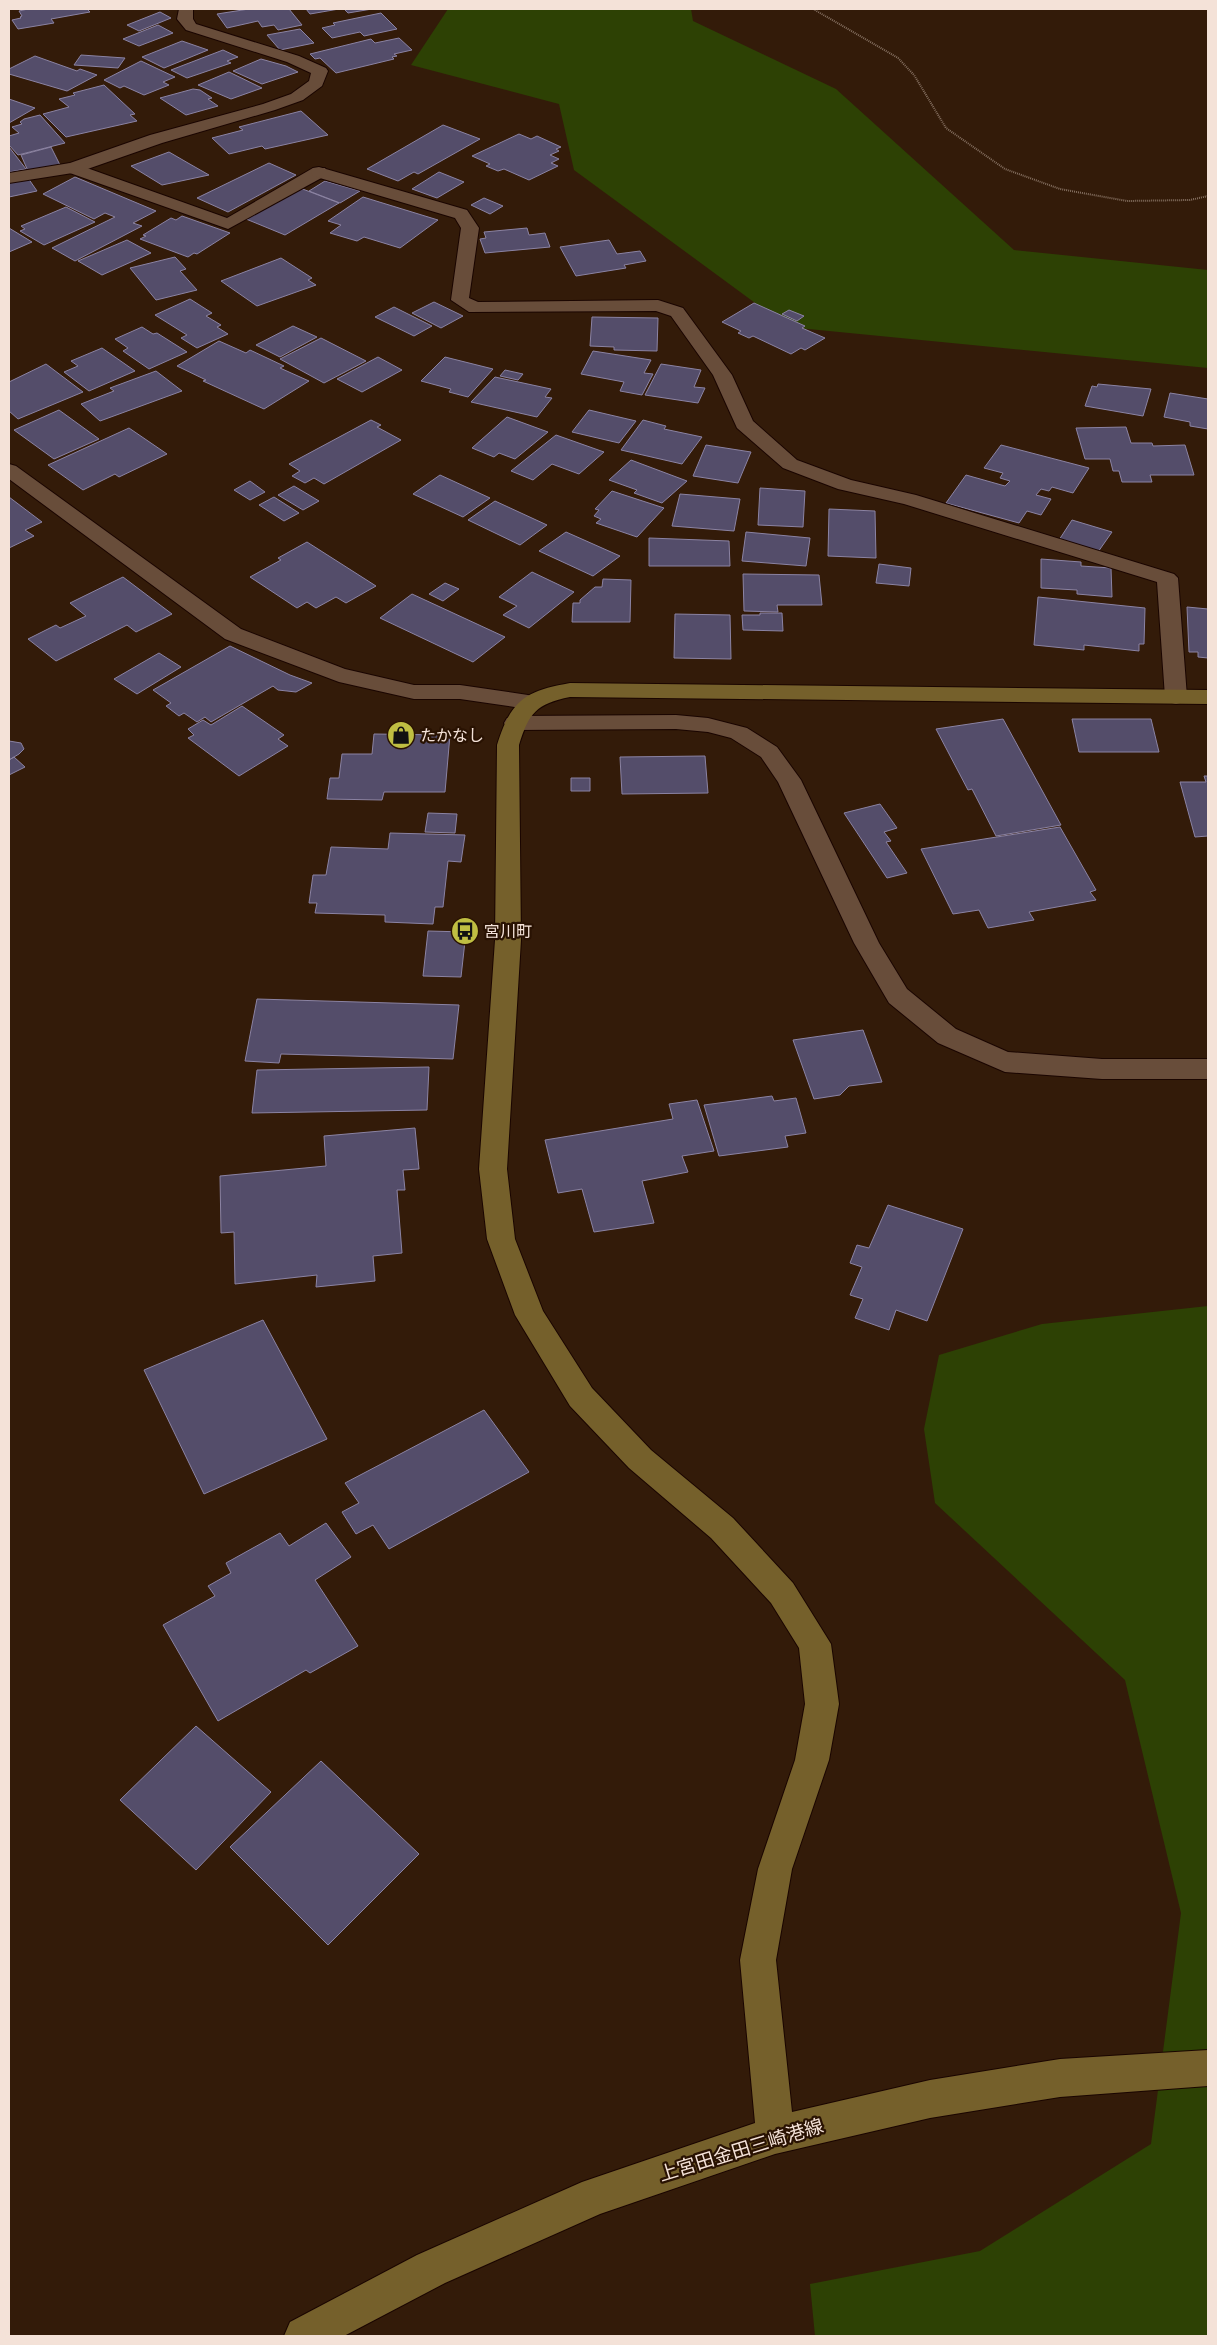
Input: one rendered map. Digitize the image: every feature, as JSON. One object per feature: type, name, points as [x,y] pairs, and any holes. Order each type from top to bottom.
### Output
[{"type":"street","points":[[9,178],[73,168],[156,139],[269,107],[297,97],[316,83],[320,71],[293,58],[192,27],[185,19],[186,9]]},
{"type":"street","points":[[73,168],[228,224],[319,172],[461,214],[470,228],[460,300],[475,308],[658,305],[677,312],[722,375],[744,424],[790,464],[845,485],[909,499],[1166,578],[1176,697]]},
{"type":"street","points":[[9,470],[233,634],[339,675],[414,692],[460,692],[521,713],[676,722],[708,725],[739,733],[769,752],[789,780],[867,943],[898,996],[947,1036],[1005,1062],[1102,1068],[1208,1069]]},
{"type":"street","points":[[775,2135],[758,1960],[775,1868],[812,1760],[822,1704],[815,1644],[782,1593],[722,1528],[640,1460],[581,1397],[530,1315],[501,1239],[493,1169],[508,940],[508,745],[521,713],[546,694],[570,690],[1208,697]]},
{"type":"street","name":"上宮田金田三崎港線","points":[[304,2336],[431,2269],[596,2196],[775,2135],[930,2099],[1060,2078],[1208,2068]]},
{"type":"path","points":[[813,9],[898,58],[914,75],[946,128],[1005,168],[1060,190],[1127,201],[1190,200],[1208,196]]},
{"type":"green space","points":[[448,9],[691,9],[693,21],[836,89],[1014,250],[1208,270],[1208,368],[788,327],[574,170],[559,104],[411,65]]},
{"type":"green space","points":[[1208,1306],[1208,2336],[815,2336],[810,2284],[980,2251],[1151,2144],[1181,1913],[1125,1680],[935,1503],[924,1429],[939,1355],[1042,1324]]},
{"type":"building","points":[[28,9],[87,9],[90,12],[51,19],[54,23],[18,29],[12,20],[21,18],[22,16],[19,11]]},
{"type":"building","points":[[249,9],[289,9],[302,25],[278,30],[274,25],[262,27],[258,21],[227,28],[217,14]]},
{"type":"building","points":[[306,9],[339,9],[310,14]]},
{"type":"building","points":[[344,9],[372,9],[348,13]]},
{"type":"building","points":[[160,12],[171,18],[139,31],[127,25]]},
{"type":"building","points":[[381,13],[397,29],[364,36],[360,32],[332,38],[322,28],[335,25],[333,23]]},
{"type":"building","points":[[158,25],[173,33],[139,46],[123,39]]},
{"type":"building","points":[[300,29],[314,43],[280,50],[267,35]]},
{"type":"building","points":[[399,38],[412,50],[394,54],[397,56],[392,57],[394,59],[336,73],[320,58],[315,59],[310,54],[371,39],[375,43]]},
{"type":"building","points":[[182,41],[208,50],[164,68],[142,57]]},
{"type":"building","points":[[223,50],[238,57],[227,61],[231,63],[187,78],[171,70]]},
{"type":"building","points":[[81,55],[125,58],[118,68],[74,65]]},
{"type":"building","points":[[35,56],[77,71],[80,69],[97,75],[67,91],[9,74],[9,69]]},
{"type":"building","points":[[261,59],[286,66],[298,72],[262,84],[233,71]]},
{"type":"building","points":[[141,61],[175,77],[163,82],[169,85],[144,95],[124,86],[120,88],[104,80]]},
{"type":"building","points":[[229,72],[262,88],[231,99],[198,85]]},
{"type":"building","points":[[104,85],[135,114],[130,115],[137,121],[66,137],[43,114],[69,107],[59,99],[75,95],[73,93]]},
{"type":"building","points":[[193,89],[200,90],[212,98],[208,99],[218,106],[186,115],[160,98]]},
{"type":"building","points":[[9,99],[35,108],[9,123]]},
{"type":"building","points":[[301,111],[328,135],[265,149],[262,146],[229,154],[212,138],[243,130],[239,127]]},
{"type":"building","points":[[40,115],[65,143],[18,155],[9,145],[9,136],[19,133],[12,127],[22,124],[20,122],[24,119]]},
{"type":"building","points":[[443,125],[480,139],[418,174],[414,172],[398,181],[367,169]]},
{"type":"building","points":[[519,134],[531,139],[537,136],[561,147],[556,149],[559,151],[550,155],[559,159],[551,163],[558,166],[529,180],[504,169],[498,171],[486,166],[490,164],[472,156]]},
{"type":"building","points":[[9,147],[26,169],[9,172]]},
{"type":"building","points":[[51,147],[60,165],[28,171],[21,155]]},
{"type":"building","points":[[169,152],[209,175],[162,185],[131,166]]},
{"type":"building","points":[[269,163],[296,175],[228,212],[197,198]]},
{"type":"building","points":[[439,172],[464,182],[437,198],[412,189]]},
{"type":"building","points":[[75,177],[156,211],[133,223],[142,226],[75,261],[52,248],[115,217],[105,213],[94,219],[43,194]]},
{"type":"building","points":[[28,178],[37,191],[9,197],[9,182]]},
{"type":"building","points":[[325,181],[360,191],[340,203],[309,191]]},
{"type":"building","points":[[300,188],[339,203],[285,235],[246,219]]},
{"type":"building","points":[[363,197],[438,220],[400,248],[364,237],[357,241],[330,233],[341,225],[328,221]]},
{"type":"building","points":[[484,198],[503,206],[490,214],[471,205]]},
{"type":"building","points":[[66,207],[95,222],[44,245],[20,231],[25,229],[21,226]]},
{"type":"building","points":[[182,216],[230,233],[197,254],[194,253],[188,257],[140,239],[146,236],[143,235],[171,218],[176,220]]},
{"type":"building","points":[[9,228],[32,242],[9,252]]},
{"type":"building","points":[[527,228],[529,235],[545,233],[550,247],[485,253],[480,239],[486,238],[484,232]]},
{"type":"building","points":[[127,240],[151,253],[102,275],[78,261]]},
{"type":"building","points":[[609,240],[617,254],[640,251],[646,261],[624,265],[626,268],[576,276],[560,247]]},
{"type":"building","points":[[175,257],[186,269],[180,271],[197,290],[156,300],[130,268]]},
{"type":"building","points":[[281,258],[312,278],[308,280],[316,285],[257,306],[221,281]]},
{"type":"building","points":[[190,299],[212,313],[206,316],[221,325],[217,327],[228,334],[197,348],[181,338],[187,335],[155,315]]},
{"type":"building","points":[[434,302],[463,316],[441,328],[412,313]]},
{"type":"building","points":[[754,303],[805,326],[802,328],[825,338],[805,350],[801,348],[791,354],[753,336],[749,338],[738,333],[741,331],[722,322]]},
{"type":"building","points":[[394,307],[432,326],[414,336],[375,317]]},
{"type":"building","points":[[789,310],[804,316],[797,321],[782,314]]},
{"type":"building","points":[[592,317],[658,318],[657,351],[614,350],[614,347],[590,346]]},
{"type":"building","points":[[293,326],[317,337],[280,357],[256,345]]},
{"type":"building","points":[[142,327],[153,334],[157,333],[187,352],[149,369],[123,351],[128,348],[115,339]]},
{"type":"building","points":[[321,338],[366,361],[324,383],[280,359]]},
{"type":"building","points":[[219,341],[246,353],[250,350],[284,366],[280,368],[309,381],[264,409],[203,381],[206,380],[177,366]]},
{"type":"building","points":[[102,348],[135,371],[89,391],[64,372],[78,366],[71,361]]},
{"type":"building","points":[[593,351],[651,360],[644,373],[653,374],[642,395],[620,391],[624,382],[581,374]]},
{"type":"building","points":[[378,357],[402,370],[362,392],[337,379]]},
{"type":"building","points":[[445,357],[493,369],[468,397],[449,392],[451,389],[421,381]]},
{"type":"building","points":[[46,364],[83,392],[18,419],[9,411],[9,382]]},
{"type":"building","points":[[661,364],[701,370],[694,387],[705,388],[698,403],[645,395]]},
{"type":"building","points":[[505,370],[523,374],[518,380],[500,376]]},
{"type":"building","points":[[156,371],[182,391],[100,421],[81,404],[114,391],[110,388]]},
{"type":"building","points":[[495,377],[551,389],[545,397],[552,398],[537,417],[471,402]]},
{"type":"building","points":[[1098,384],[1151,389],[1143,416],[1085,406],[1092,386],[1097,387]]},
{"type":"building","points":[[1170,393],[1208,399],[1208,429],[1190,426],[1190,422],[1164,417]]},
{"type":"building","points":[[59,410],[99,439],[54,459],[14,430]]},
{"type":"building","points":[[589,410],[636,421],[619,443],[572,432]]},
{"type":"building","points":[[507,417],[548,432],[515,459],[499,453],[494,457],[472,448]]},
{"type":"building","points":[[371,420],[381,425],[377,427],[401,440],[324,484],[314,478],[305,483],[292,476],[300,471],[289,464]]},
{"type":"building","points":[[643,420],[666,426],[664,429],[702,437],[682,464],[621,450]]},
{"type":"building","points":[[1126,427],[1131,443],[1152,443],[1153,446],[1185,445],[1194,475],[1150,475],[1152,482],[1122,482],[1119,471],[1113,471],[1110,459],[1085,459],[1076,428]]},
{"type":"building","points":[[129,428],[167,454],[119,477],[115,474],[83,490],[48,465]]},
{"type":"building","points":[[556,435],[604,452],[579,474],[552,464],[533,480],[511,471]]},
{"type":"building","points":[[706,445],[751,452],[738,483],[693,476]]},
{"type":"building","points":[[1001,445],[1089,468],[1073,493],[1052,487],[1049,491],[1041,489],[1036,495],[1051,499],[1041,515],[1027,511],[1019,523],[946,503],[966,475],[1005,486],[1010,481],[1000,478],[1003,473],[984,468]]},
{"type":"building","points":[[631,460],[687,481],[662,503],[634,493],[637,490],[609,480]]},
{"type":"building","points":[[440,475],[490,498],[463,517],[413,494]]},
{"type":"building","points":[[250,481],[265,492],[250,500],[234,490]]},
{"type":"building","points":[[294,486],[319,501],[303,510],[278,495]]},
{"type":"building","points":[[760,488],[805,491],[803,527],[758,525]]},
{"type":"building","points":[[612,491],[664,508],[637,537],[596,523],[601,519],[594,516],[599,510],[595,509]]},
{"type":"building","points":[[680,494],[740,499],[734,531],[672,526]]},
{"type":"building","points":[[9,497],[42,522],[25,530],[34,536],[9,548]]},
{"type":"building","points":[[274,497],[299,513],[284,521],[259,505]]},
{"type":"building","points":[[495,501],[547,525],[520,545],[468,520]]},
{"type":"building","points":[[829,509],[875,511],[876,558],[828,556]]},
{"type":"building","points":[[1072,520],[1112,532],[1098,552],[1059,540]]},
{"type":"building","points":[[566,532],[620,556],[593,576],[539,551]]},
{"type":"building","points":[[746,532],[810,538],[806,566],[742,561]]},
{"type":"building","points":[[649,538],[729,541],[730,566],[649,566]]},
{"type":"building","points":[[307,542],[376,586],[346,603],[336,597],[316,608],[307,602],[297,608],[250,577],[281,560],[278,558]]},
{"type":"building","points":[[1041,559],[1081,562],[1081,566],[1111,568],[1112,597],[1077,594],[1077,590],[1041,588]]},
{"type":"building","points":[[879,564],[911,568],[909,586],[876,583]]},
{"type":"building","points":[[532,572],[574,592],[529,628],[503,615],[517,606],[499,597]]},
{"type":"building","points":[[743,574],[819,575],[822,605],[777,605],[778,612],[744,611]]},
{"type":"building","points":[[123,577],[172,614],[136,632],[127,625],[56,661],[28,639],[56,625],[60,628],[86,616],[70,603]]},
{"type":"building","points":[[603,579],[631,580],[630,622],[572,622],[573,603],[580,603],[580,600],[595,587],[602,587]]},
{"type":"building","points":[[445,583],[459,589],[443,601],[429,594]]},
{"type":"building","points":[[412,594],[505,637],[473,662],[380,618]]},
{"type":"building","points":[[1038,597],[1145,608],[1144,644],[1139,644],[1139,651],[1084,645],[1084,650],[1034,645]]},
{"type":"building","points":[[1187,607],[1208,609],[1208,658],[1198,657],[1198,652],[1189,652]]},
{"type":"building","points":[[760,613],[782,613],[783,631],[743,630],[742,615],[760,615]]},
{"type":"building","points":[[675,614],[730,615],[731,659],[674,658]]},
{"type":"building","points":[[230,646],[290,675],[312,683],[296,692],[278,690],[273,686],[211,722],[205,717],[197,722],[184,713],[179,716],[166,706],[171,703],[153,690]]},
{"type":"building","points":[[159,653],[181,667],[137,694],[114,679]]},
{"type":"building","points":[[242,706],[284,735],[278,739],[288,746],[239,776],[188,738],[194,735],[188,729],[203,720],[211,725]]},
{"type":"building","points":[[1003,719],[1061,825],[996,836],[972,789],[968,790],[936,729]]},
{"type":"building","points":[[1072,719],[1151,719],[1159,752],[1079,752]]},
{"type":"building","points":[[374,734],[450,735],[445,792],[384,792],[382,800],[327,799],[330,778],[339,778],[342,754],[372,754]]},
{"type":"building","points":[[9,741],[21,743],[24,749],[9,760]]},
{"type":"building","points":[[705,756],[708,793],[622,794],[620,757]]},
{"type":"building","points":[[14,757],[25,767],[9,775],[9,760]]},
{"type":"building","points":[[1204,776],[1208,776],[1208,836],[1195,837],[1180,782],[1206,782]]},
{"type":"building","points":[[571,778],[590,778],[590,791],[571,791]]},
{"type":"building","points":[[880,804],[897,828],[884,832],[891,841],[886,842],[907,873],[887,878],[844,813]]},
{"type":"building","points":[[428,813],[457,814],[455,833],[425,832]]},
{"type":"building","points":[[1060,827],[1096,890],[1090,892],[1096,900],[1029,912],[1034,920],[988,928],[979,910],[953,914],[921,849]]},
{"type":"building","points":[[390,833],[465,835],[461,862],[448,861],[443,907],[435,907],[433,924],[385,922],[385,915],[315,913],[317,903],[309,903],[313,875],[326,875],[331,847],[388,849]]},
{"type":"building","points":[[428,931],[466,932],[461,977],[423,976]]},
{"type":"building","points":[[257,999],[459,1005],[453,1059],[281,1054],[279,1063],[245,1061]]},
{"type":"building","points":[[863,1030],[882,1082],[849,1086],[840,1095],[814,1099],[793,1040]]},
{"type":"building","points":[[429,1067],[427,1110],[252,1113],[257,1070]]},
{"type":"building","points":[[772,1096],[774,1101],[796,1098],[806,1133],[785,1136],[788,1147],[719,1156],[704,1105]]},
{"type":"building","points":[[697,1100],[714,1151],[682,1156],[688,1172],[642,1181],[654,1223],[594,1232],[582,1189],[558,1193],[545,1140],[673,1119],[669,1104]]},
{"type":"building","points":[[415,1128],[419,1169],[403,1170],[405,1190],[397,1190],[402,1253],[373,1256],[375,1281],[316,1287],[317,1275],[235,1284],[234,1232],[221,1233],[220,1176],[326,1166],[324,1136]]},
{"type":"building","points":[[888,1205],[963,1229],[927,1321],[896,1310],[889,1330],[855,1318],[863,1299],[850,1295],[862,1267],[850,1263],[857,1245],[869,1248]]},
{"type":"building","points":[[263,1320],[327,1439],[204,1494],[144,1370]]},
{"type":"building","points":[[484,1410],[529,1472],[389,1549],[373,1525],[356,1534],[342,1512],[359,1503],[345,1483]]},
{"type":"building","points":[[326,1523],[351,1557],[315,1580],[358,1646],[310,1673],[306,1670],[218,1721],[163,1625],[215,1596],[208,1586],[231,1573],[226,1563],[280,1533],[289,1546]]},
{"type":"building","points":[[196,1726],[271,1792],[196,1870],[120,1800]]},
{"type":"building","points":[[321,1761],[419,1854],[328,1945],[230,1847]]},
{"type":"place","name":"たかなし","points":[[401,735]]},
{"type":"place","name":"宮川町","points":[[465,931]]}]
